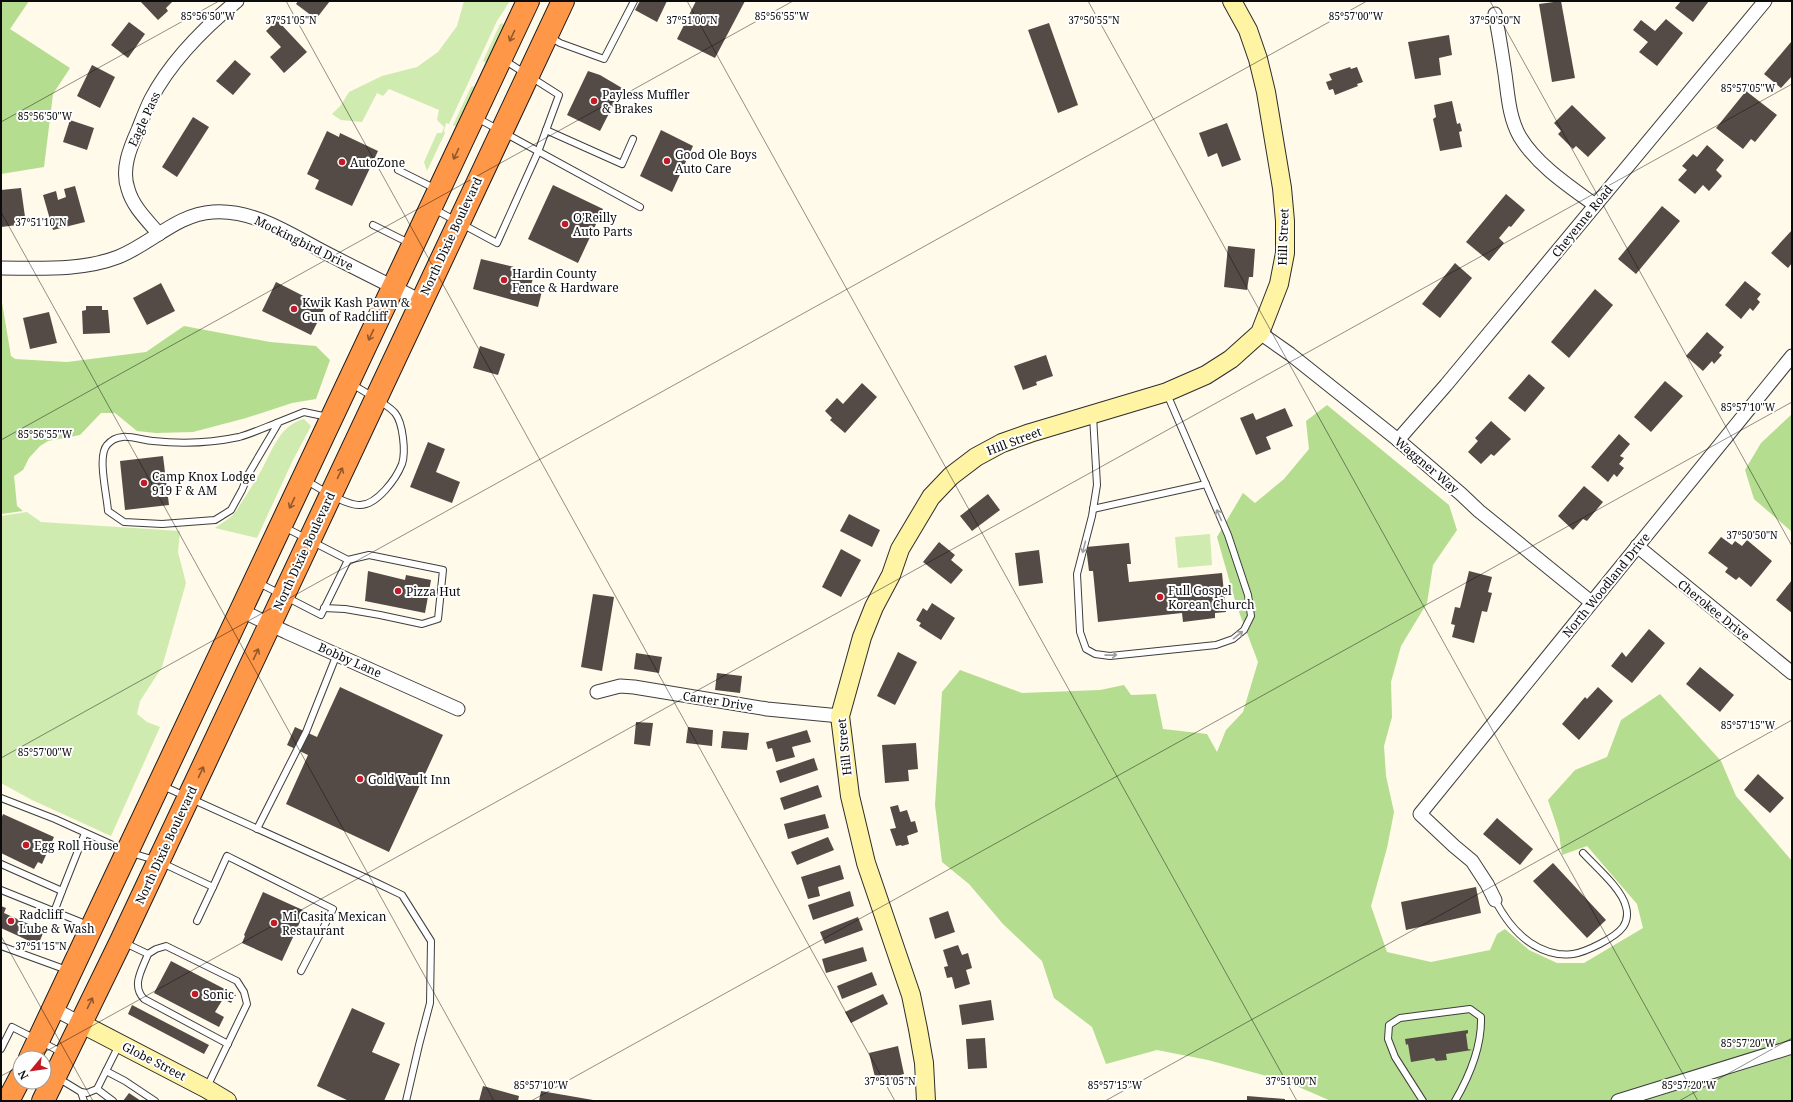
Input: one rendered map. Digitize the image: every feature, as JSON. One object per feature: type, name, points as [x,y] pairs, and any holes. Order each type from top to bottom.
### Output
[{"type":"highway","points":[[35,1049],[528,1]]},
{"type":"highway","name":"North Dixie Boulevard","points":[[43,1101],[121,941],[458,221],[563,1]]},
{"type":"highway","points":[[8,1101],[14,1090]]},
{"type":"street","name":"Eagle Pass","points":[[159,234],[138,210],[127,188],[125,174],[131,144],[151,99],[172,68],[195,40],[237,1]]},
{"type":"street","name":"Hill Street","points":[[926,1101],[924,1063],[911,995],[866,863],[850,796],[840,716],[862,637],[874,607],[891,575],[900,549],[930,497],[951,476],[976,457],[1002,443],[1167,392],[1206,375],[1231,359],[1260,333],[1279,284],[1284,253],[1286,221],[1266,92],[1258,59],[1248,30],[1232,1]]},
{"type":"street","name":"Cheyenne Road","points":[[1398,440],[1451,379],[1765,1]]},
{"type":"street","points":[[1496,14],[1509,104],[1513,120],[1520,136],[1529,150],[1540,162],[1595,205]]},
{"type":"street","name":"Mockingbird Drive","points":[[1,268],[57,267],[101,262],[118,257],[135,249],[181,221],[197,215],[220,212],[244,214],[259,219],[421,301]]},
{"type":"street","name":"Waggner Way","points":[[1260,333],[1290,354],[1398,440],[1479,511],[1591,602]]},
{"type":"street","name":"North Woodland Drive","points":[[1495,900],[1487,884],[1472,862],[1420,814],[1792,356]]},
{"type":"street","name":"Cherokee Drive","points":[[1637,546],[1792,673]]},
{"type":"street","name":"Bobby Lane","points":[[242,611],[458,709]]},
{"type":"street","name":"Carter Drive","points":[[597,692],[620,686],[634,687],[766,709],[840,716]]},
{"type":"street","points":[[54,1009],[80,1023]]},
{"type":"street","name":"Globe Street","points":[[80,1023],[227,1101]]},
{"type":"street","points":[[1618,1101],[1792,1047]]},
{"type":"lane","points":[[547,35],[560,43],[604,59],[634,1]]},
{"type":"lane","points":[[398,170],[435,199],[458,221],[497,243],[538,152],[559,95],[501,58]]},
{"type":"lane","points":[[474,117],[640,207]]},
{"type":"lane","points":[[546,130],[622,164],[633,139]]},
{"type":"lane","points":[[373,225],[414,245]]},
{"type":"lane","points":[[303,479],[330,494],[360,506],[375,499],[390,486],[402,463],[404,437],[395,414],[375,398],[349,382]]},
{"type":"lane","points":[[1093,414],[1097,485],[1093,509],[1077,574],[1080,632],[1086,649],[1095,654],[1110,656],[1216,645],[1233,639],[1244,630],[1251,616],[1248,595],[1228,535],[1167,392]]},
{"type":"lane","points":[[279,422],[249,473],[231,510],[215,520],[162,524],[124,522],[108,511],[102,457],[106,445],[114,439],[124,436],[152,441],[202,443],[240,436],[304,412],[332,418]]},
{"type":"lane","points":[[1093,509],[1206,484]]},
{"type":"lane","points":[[282,526],[348,560],[369,555],[443,570],[438,619],[422,624],[345,609],[324,608]]},
{"type":"lane","points":[[256,581],[321,614],[348,560]]},
{"type":"lane","points":[[257,828],[306,732],[337,654]]},
{"type":"lane","points":[[160,784],[188,798],[378,882],[402,895],[431,941],[430,1003],[418,1045],[406,1101]]},
{"type":"lane","points":[[1,798],[128,852],[158,861],[213,887]]},
{"type":"lane","points":[[54,912],[85,833]]},
{"type":"lane","points":[[1495,900],[1503,915],[1514,929],[1528,941],[1540,948],[1556,954],[1571,955],[1587,950],[1613,936],[1623,927],[1628,916],[1626,905],[1611,883],[1583,853]]},
{"type":"lane","points":[[197,921],[226,856],[333,909],[301,971]]},
{"type":"lane","points":[[1,864],[62,891]]},
{"type":"lane","points":[[1,890],[93,927]]},
{"type":"lane","points":[[121,941],[148,954]]},
{"type":"lane","points":[[1,946],[72,972]]},
{"type":"lane","points":[[206,1089],[228,1044],[247,1004],[244,992],[237,981],[166,946],[156,949],[148,954],[137,985],[138,993],[144,999],[228,1044]]},
{"type":"lane","points":[[1423,1101],[1394,1057],[1388,1038],[1389,1025],[1400,1018],[1470,1009],[1482,1017],[1482,1030],[1477,1052],[1463,1087],[1454,1101]]},
{"type":"lane","points":[[1,1049],[12,1027],[35,1049],[66,1055]]},
{"type":"lane","points":[[55,1076],[81,1092],[87,1093],[97,1089],[120,1044]]},
{"type":"lane","points":[[106,1071],[125,1081],[155,1101]]},
{"type":"lane","points":[[97,1089],[113,1101]]},
{"type":"lane","points":[[81,1092],[84,1101]]},
{"type":"green space","points":[[1,1],[29,1],[10,29],[70,68],[53,94],[44,167],[1,174]]},
{"type":"green space","points":[[464,1],[510,1],[497,21],[449,124],[446,123],[445,133],[427,171],[424,162],[437,133],[442,133],[444,127],[437,120],[439,110],[389,89],[383,96],[377,93],[362,122],[341,120],[332,114],[341,105],[349,92],[382,76],[417,67],[438,52],[457,26]]},
{"type":"green space","points":[[503,23],[504,26],[487,63],[483,61],[500,24]]},
{"type":"green space","points":[[473,86],[476,88],[458,128],[453,125],[471,87]]},
{"type":"green space","points":[[1,297],[11,356],[15,359],[67,362],[146,352],[184,326],[270,342],[316,346],[330,360],[316,399],[292,403],[246,418],[193,432],[156,433],[137,431],[115,413],[101,413],[80,435],[48,441],[40,446],[29,458],[23,470],[14,476],[17,506],[23,511],[1,514]]},
{"type":"green space","points":[[1327,405],[1449,505],[1457,530],[1433,565],[1427,603],[1401,646],[1391,682],[1392,717],[1384,746],[1386,776],[1394,812],[1387,848],[1371,906],[1387,952],[1431,962],[1490,950],[1497,934],[1505,929],[1529,950],[1557,963],[1584,963],[1643,928],[1637,904],[1587,846],[1562,855],[1559,833],[1548,800],[1575,770],[1607,757],[1621,720],[1660,694],[1721,761],[1736,796],[1792,861],[1792,1101],[1331,1101],[1285,1081],[1208,1060],[1157,1050],[1106,1064],[1092,1027],[1054,998],[1042,961],[1003,924],[969,884],[942,862],[935,805],[942,692],[960,670],[1022,693],[1100,690],[1124,685],[1131,695],[1156,694],[1163,729],[1207,734],[1217,752],[1226,730],[1243,712],[1258,662],[1236,604],[1217,537],[1243,493],[1255,503],[1284,479],[1309,449],[1306,421]]},
{"type":"green space","points":[[1792,414],[1792,532],[1754,499],[1745,470],[1761,443]]},
{"type":"green space","points":[[304,419],[311,426],[292,462],[257,538],[215,528],[234,514],[253,485],[283,432],[296,422]]},
{"type":"green space","points":[[27,512],[41,522],[180,531],[178,552],[186,583],[162,667],[140,701],[137,714],[147,722],[160,727],[111,836],[32,800],[1,783],[1,516]]},
{"type":"green space","points":[[1210,534],[1212,565],[1178,568],[1175,537]]},
{"type":"building","points":[[140,1],[173,1],[166,8],[168,11],[158,20]]},
{"type":"building","points":[[298,1],[330,1],[316,19],[296,4]]},
{"type":"building","points":[[640,1],[667,1],[657,22],[635,10]]},
{"type":"building","points":[[696,1],[745,1],[715,58],[677,39]]},
{"type":"building","points":[[1561,1],[1575,78],[1552,82],[1539,4]]},
{"type":"building","points":[[1681,1],[1709,1],[1693,22],[1675,8]]},
{"type":"building","points":[[1666,19],[1683,33],[1657,66],[1639,52],[1648,42],[1633,30],[1641,20],[1655,31]]},
{"type":"building","points":[[277,20],[307,52],[284,73],[270,57],[281,47],[266,31]]},
{"type":"building","points":[[129,22],[145,34],[128,58],[111,45]]},
{"type":"building","points":[[1049,23],[1078,105],[1058,113],[1028,30]]},
{"type":"building","points":[[1449,35],[1452,55],[1439,58],[1441,75],[1415,79],[1408,42]]},
{"type":"building","points":[[1791,42],[1792,76],[1781,88],[1764,74]]},
{"type":"building","points":[[235,60],[251,74],[233,95],[216,81]]},
{"type":"building","points":[[92,65],[115,77],[100,108],[77,96]]},
{"type":"building","points":[[1350,67],[1351,69],[1357,67],[1363,82],[1357,84],[1358,86],[1335,95],[1333,89],[1329,90],[1326,82],[1332,80],[1329,74]]},
{"type":"building","name":"Payless Muffler & Brakes","points":[[588,71],[600,75],[622,88],[600,131],[567,115]]},
{"type":"building","points":[[1746,91],[1777,115],[1755,142],[1751,139],[1743,149],[1716,128]]},
{"type":"building","points":[[1452,101],[1457,124],[1460,123],[1462,131],[1459,132],[1462,147],[1440,151],[1433,119],[1436,117],[1434,105]]},
{"type":"building","points":[[1572,105],[1606,138],[1588,157],[1576,146],[1573,149],[1558,134],[1561,131],[1554,123]]},
{"type":"building","points":[[193,117],[209,127],[177,177],[162,167]]},
{"type":"building","points":[[70,120],[94,128],[87,150],[63,142]]},
{"type":"building","points":[[1227,123],[1241,160],[1222,167],[1217,153],[1208,157],[1199,133]]},
{"type":"building","name":"Good Ole Boys Auto Care","points":[[661,130],[693,146],[672,192],[640,176]]},
{"type":"building","name":"AutoZone","points":[[327,131],[339,137],[340,133],[378,151],[352,206],[315,189],[319,180],[307,174]]},
{"type":"building","points":[[1707,145],[1724,160],[1716,170],[1722,176],[1709,191],[1703,185],[1695,194],[1678,180],[1687,170],[1682,166],[1693,154],[1697,157]]},
{"type":"building","name":"O'Reilly Auto Parts","points":[[553,185],[603,209],[578,263],[528,239]]},
{"type":"building","points":[[75,186],[85,222],[53,230],[43,195],[56,191],[58,200],[66,197],[64,189]]},
{"type":"building","points":[[21,188],[26,224],[1,227],[1,190]]},
{"type":"building","points":[[1506,194],[1525,210],[1511,227],[1509,226],[1499,238],[1504,243],[1489,261],[1466,242]]},
{"type":"building","points":[[1662,206],[1680,221],[1636,274],[1618,259]]},
{"type":"building","points":[[1792,230],[1792,263],[1788,268],[1771,253]]},
{"type":"building","points":[[1228,246],[1255,249],[1253,277],[1249,277],[1247,290],[1224,287]]},
{"type":"building","name":"Hardin County Fence & Hardware","points":[[481,259],[535,272],[530,288],[542,291],[538,307],[473,289]]},
{"type":"building","points":[[1455,263],[1472,278],[1440,318],[1422,304]]},
{"type":"building","points":[[1745,281],[1761,294],[1757,299],[1760,302],[1753,311],[1750,308],[1741,319],[1725,305]]},
{"type":"building","name":"Kwik Kash Pawn & Gun of Radcliff","points":[[276,282],[325,307],[311,335],[262,311]]},
{"type":"building","points":[[161,283],[175,311],[147,325],[133,298]]},
{"type":"building","points":[[1595,289],[1613,305],[1569,358],[1551,342]]},
{"type":"building","points":[[86,306],[102,306],[102,310],[108,310],[110,333],[83,334],[82,311],[86,310]]},
{"type":"building","points":[[49,312],[57,343],[30,349],[23,318]]},
{"type":"building","points":[[1707,332],[1724,347],[1719,353],[1722,355],[1714,364],[1712,361],[1703,371],[1686,356]]},
{"type":"building","points":[[480,346],[505,354],[498,375],[473,368]]},
{"type":"building","points":[[1046,355],[1053,376],[1036,382],[1037,385],[1023,390],[1014,366]]},
{"type":"building","points":[[1529,374],[1545,388],[1525,412],[1508,398]]},
{"type":"building","points":[[1665,381],[1683,396],[1651,432],[1634,417]]},
{"type":"building","points":[[862,383],[877,397],[845,433],[830,420],[832,418],[825,411],[837,398],[843,404]]},
{"type":"building","points":[[1285,408],[1293,426],[1266,437],[1271,449],[1256,455],[1240,418],[1253,413],[1256,420]]},
{"type":"building","points":[[1491,421],[1511,439],[1494,456],[1491,454],[1481,464],[1468,452],[1478,441],[1475,438]]},
{"type":"building","points":[[1619,434],[1630,444],[1620,456],[1624,458],[1619,464],[1624,468],[1617,477],[1614,474],[1608,482],[1591,467]]},
{"type":"building","points":[[428,442],[445,449],[436,472],[460,482],[452,503],[410,487]]},
{"type":"building","name":"Camp Knox Lodge 919 F & AM","points":[[163,456],[169,505],[125,510],[120,461]]},
{"type":"building","points":[[1584,486],[1603,502],[1587,521],[1583,519],[1573,530],[1558,516]]},
{"type":"building","points":[[988,494],[1000,510],[972,531],[960,516]]},
{"type":"building","points":[[849,514],[880,530],[872,547],[840,531]]},
{"type":"building","points":[[1721,537],[1732,545],[1735,541],[1742,546],[1747,540],[1772,561],[1751,587],[1739,577],[1736,580],[1725,572],[1728,568],[1708,553]]},
{"type":"building","points":[[939,542],[955,555],[951,560],[963,570],[951,584],[923,562]]},
{"type":"building","name":"Full Gospel Korean Church","points":[[1129,543],[1131,564],[1127,564],[1129,582],[1222,573],[1226,612],[1215,613],[1215,618],[1183,622],[1182,613],[1098,622],[1093,571],[1089,571],[1086,547]]},
{"type":"building","points":[[841,549],[861,560],[841,597],[822,587]]},
{"type":"building","points":[[1039,550],[1043,583],[1019,586],[1015,553]]},
{"type":"building","name":"Pizza Hut","points":[[368,571],[405,580],[406,575],[431,580],[425,613],[365,601]]},
{"type":"building","points":[[1469,571],[1492,577],[1488,592],[1492,593],[1487,612],[1482,611],[1474,643],[1452,637],[1455,625],[1451,624],[1455,607],[1460,608]]},
{"type":"building","points":[[1792,580],[1792,613],[1776,600]]},
{"type":"building","points":[[593,594],[614,597],[602,671],[581,667]]},
{"type":"building","points":[[932,603],[955,618],[941,640],[919,626],[921,623],[916,620],[923,608],[927,611]]},
{"type":"building","points":[[1649,629],[1665,643],[1632,683],[1611,666],[1622,652],[1626,657]]},
{"type":"building","points":[[898,652],[917,662],[895,705],[877,696]]},
{"type":"building","points":[[636,653],[662,657],[659,673],[634,669]]},
{"type":"building","points":[[1700,667],[1734,695],[1720,712],[1686,684]]},
{"type":"building","points":[[717,673],[742,676],[740,693],[715,690]]},
{"type":"building","name":"Gold Vault Inn","points":[[340,687],[443,735],[389,852],[286,804],[308,755],[287,745],[295,727],[317,737]]},
{"type":"building","points":[[1598,687],[1613,701],[1579,740],[1562,724],[1585,697],[1587,699]]},
{"type":"building","points":[[636,722],[653,723],[650,746],[634,744]]},
{"type":"building","points":[[688,727],[713,730],[712,746],[686,743]]},
{"type":"building","points":[[807,730],[811,742],[792,747],[795,757],[776,762],[772,748],[768,749],[766,742]]},
{"type":"building","points":[[723,731],[749,733],[747,750],[721,748]]},
{"type":"building","points":[[916,743],[918,769],[908,770],[909,781],[885,783],[882,745]]},
{"type":"building","points":[[814,758],[818,770],[780,783],[776,771]]},
{"type":"building","points":[[1758,774],[1784,798],[1770,813],[1744,790]]},
{"type":"building","points":[[818,785],[822,797],[784,810],[780,798]]},
{"type":"building","points":[[898,805],[900,812],[907,810],[911,822],[915,821],[918,832],[907,836],[909,844],[902,846],[896,846],[890,829],[896,828],[890,807]]},
{"type":"building","name":"Egg Roll House","points":[[3,814],[54,837],[42,864],[38,862],[34,869],[1,853],[1,819]]},
{"type":"building","points":[[825,814],[829,828],[788,839],[784,824]]},
{"type":"building","points":[[1497,818],[1533,849],[1520,865],[1483,834]]},
{"type":"building","points":[[828,837],[834,850],[797,865],[791,852]]},
{"type":"building","points":[[1553,863],[1606,920],[1587,938],[1533,881]]},
{"type":"building","points":[[840,865],[844,879],[818,887],[820,896],[808,899],[801,877]]},
{"type":"building","points":[[1476,887],[1481,913],[1406,930],[1401,902]]},
{"type":"building","points":[[850,891],[854,906],[813,920],[808,905]]},
{"type":"building","name":"Mi Casita Mexican Restaurant","points":[[263,892],[305,911],[282,961],[242,943]]},
{"type":"building","name":"Radcliff Lube & Wash","points":[[1,906],[6,908],[4,913],[44,931],[38,945],[1,928]]},
{"type":"building","points":[[948,911],[955,932],[935,939],[929,918]]},
{"type":"building","points":[[858,917],[863,930],[825,944],[820,932]]},
{"type":"building","points":[[958,945],[962,955],[968,953],[972,968],[966,970],[970,984],[955,989],[952,977],[947,978],[944,967],[948,966],[943,950]]},
{"type":"building","points":[[863,947],[867,961],[826,973],[822,959]]},
{"type":"building","name":"Sonic","points":[[171,961],[236,995],[231,1003],[223,999],[215,1012],[224,1017],[219,1027],[154,993]]},
{"type":"building","points":[[872,972],[877,985],[842,999],[837,986]]},
{"type":"building","points":[[883,994],[888,1004],[851,1023],[845,1012]]},
{"type":"building","points":[[991,1000],[994,1020],[962,1025],[959,1005]]},
{"type":"building","points":[[132,1005],[209,1045],[204,1054],[128,1014]]},
{"type":"building","points":[[352,1008],[385,1023],[372,1052],[400,1064],[384,1101],[349,1101],[317,1086]]},
{"type":"building","points":[[1468,1030],[1468,1033],[1466,1034],[1468,1049],[1472,1050],[1446,1054],[1447,1060],[1436,1061],[1434,1058],[1411,1062],[1408,1044],[1406,1045],[1405,1039]]},
{"type":"building","points":[[985,1038],[987,1068],[968,1069],[966,1039]]},
{"type":"building","points":[[898,1046],[904,1074],[876,1081],[869,1053]]},
{"type":"building","points":[[483,1086],[519,1096],[518,1101],[479,1101]]},
{"type":"building","points":[[541,1091],[593,1100],[593,1101],[539,1101]]},
{"type":"building","points":[[129,1093],[141,1101],[123,1101]]},
{"type":"building","points":[[1247,1096],[1285,1099],[1285,1101],[1247,1101]]},
{"type":"place","name":"Payless Muffler & Brakes","points":[[594,101]]},
{"type":"place","name":"Good Ole Boys Auto Care","points":[[667,161]]},
{"type":"place","name":"AutoZone","points":[[342,162]]},
{"type":"place","name":"O'Reilly Auto Parts","points":[[565,224]]},
{"type":"place","name":"Hardin County Fence & Hardware","points":[[504,280]]},
{"type":"place","name":"Kwik Kash Pawn & Gun of Radcliff","points":[[294,309]]},
{"type":"place","name":"Camp Knox Lodge 919 F & AM","points":[[144,483]]},
{"type":"place","name":"Pizza Hut","points":[[398,591]]},
{"type":"place","name":"Full Gospel Korean Church","points":[[1160,597]]},
{"type":"place","name":"Gold Vault Inn","points":[[360,779]]},
{"type":"place","name":"Egg Roll House","points":[[26,845]]},
{"type":"place","name":"Radcliff Lube & Wash","points":[[11,921]]},
{"type":"place","name":"Mi Casita Mexican Restaurant","points":[[274,923]]},
{"type":"place","name":"Sonic","points":[[195,994]]}]
